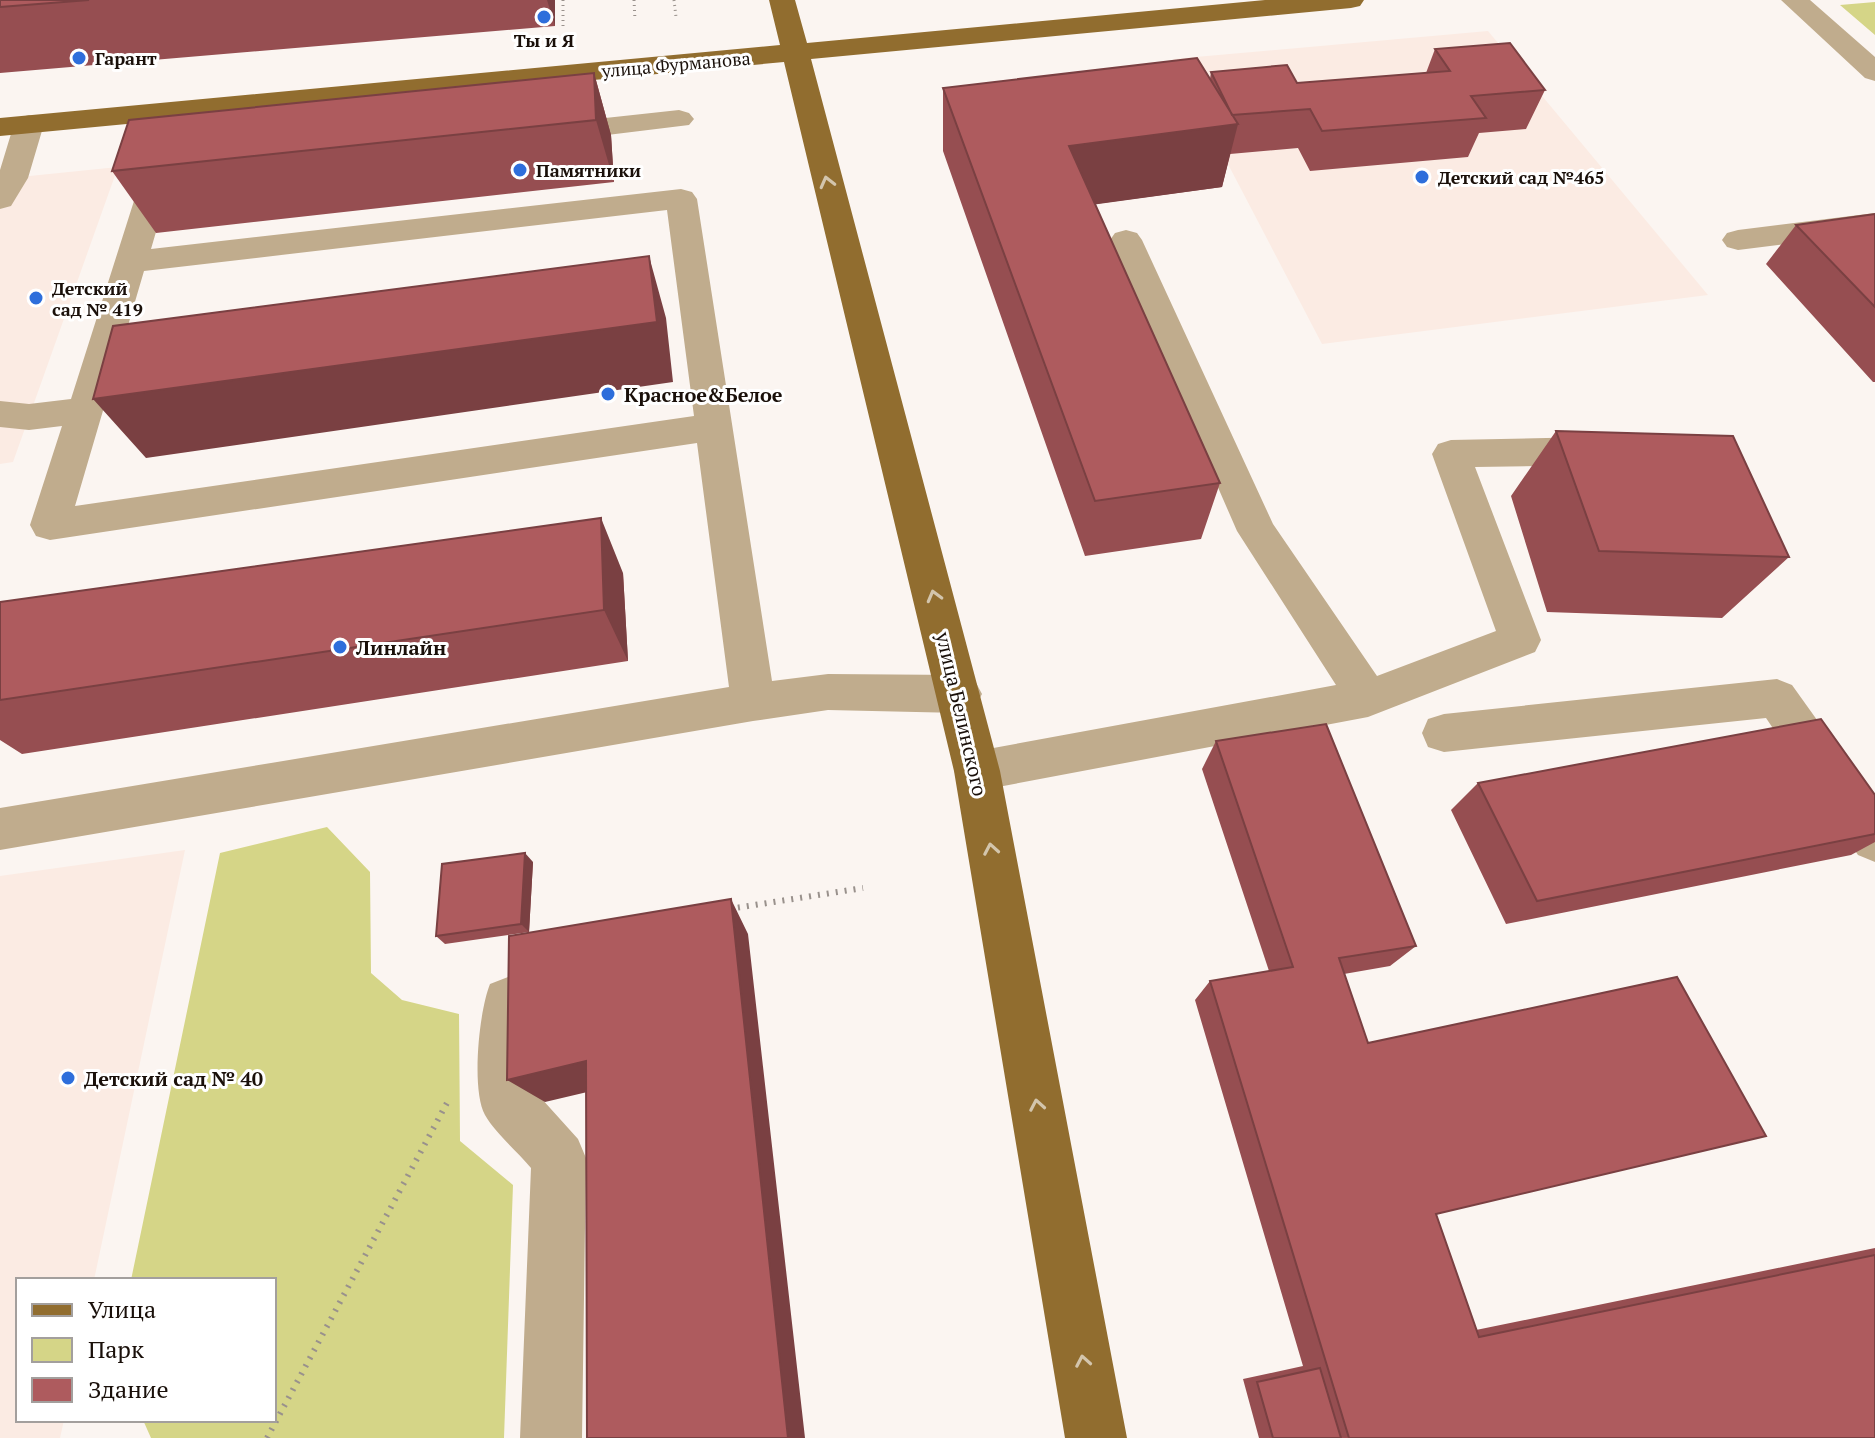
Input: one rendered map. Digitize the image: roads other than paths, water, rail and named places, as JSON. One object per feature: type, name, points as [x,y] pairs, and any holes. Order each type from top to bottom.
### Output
[{"type":"main road","name":"улица Белинского","points":[[782,0],[977,771],[1096,1438]]},
{"type":"main road","name":"улица Фурманова","points":[[15,126],[1351,0]]},
{"type":"street","points":[[1794,0],[1872,63]]},
{"type":"street","points":[[177,110],[173,173],[131,262],[50,525],[714,427]]},
{"type":"street","points":[[521,136],[679,119]]},
{"type":"street","points":[[0,199],[13,178],[15,126]]},
{"type":"street","points":[[131,262],[681,199],[753,702]]},
{"type":"street","points":[[1738,240],[1875,223]]},
{"type":"street","points":[[1126,240],[1257,531],[1368,698]]},
{"type":"street","points":[[0,414],[29,417],[85,410]]},
{"type":"street","points":[[977,771],[1368,698],[1520,640],[1451,454],[1592,451]]},
{"type":"street","points":[[0,829],[753,702],[828,692],[960,694]]},
{"type":"street","points":[[1444,733],[1777,698],[1875,840]]},
{"type":"street","points":[[508,1002],[505,1098],[559,1158],[551,1438]]},
{"type":"place","name":"Ты и Я","points":[[544,17]]},
{"type":"place","name":"Гарант","points":[[79,58]]},
{"type":"place","name":"Памятники","points":[[520,170]]},
{"type":"place","name":"Детский сад №465","points":[[1422,177]]},
{"type":"place","name":"Детский сад № 419","points":[[36,298]]},
{"type":"place","name":"Красное&Белое","points":[[608,394]]},
{"type":"place","name":"Линлайн","points":[[340,647]]},
{"type":"place","name":"Детский сад № 40","points":[[68,1078]]}]
